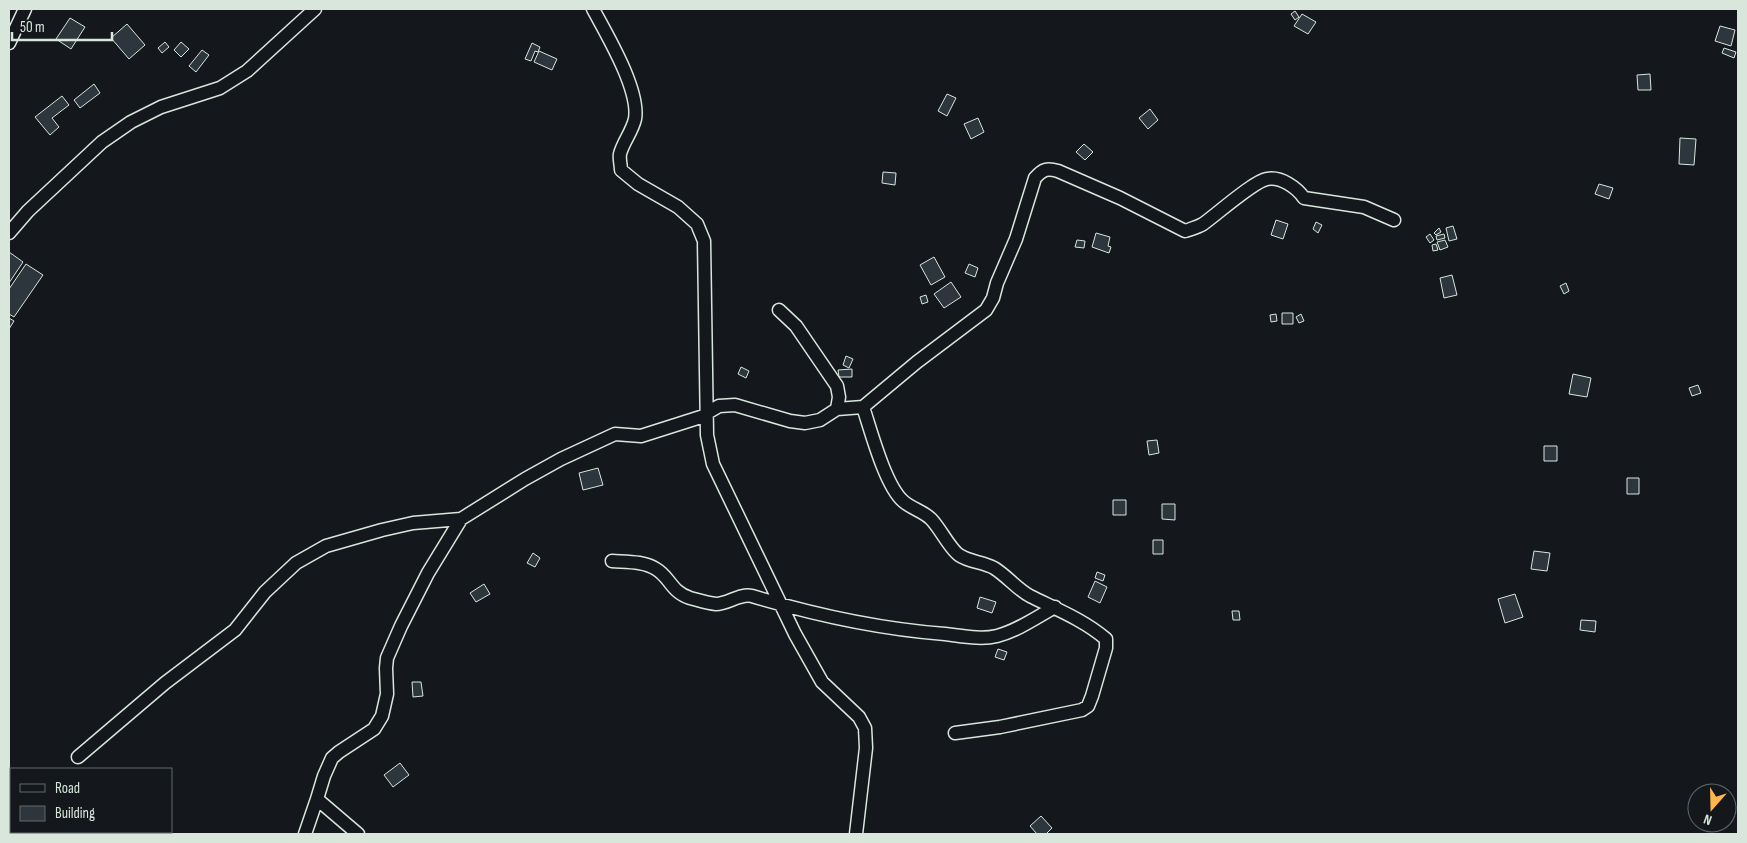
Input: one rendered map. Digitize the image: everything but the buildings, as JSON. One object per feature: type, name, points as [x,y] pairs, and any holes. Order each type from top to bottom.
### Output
[{"type":"street","points":[[9,42],[25,9]]},
{"type":"street","points":[[9,233],[28,211],[102,142],[131,122],[161,107],[220,88],[247,72],[315,9]]},
{"type":"street","points":[[593,9],[627,78],[635,104],[635,118],[620,155],[621,170],[638,184],[678,207],[697,224],[704,241],[707,435],[712,464],[794,634],[822,682],[859,717],[865,728],[866,748],[856,834]]},
{"type":"street","points":[[305,834],[324,776],[332,758],[374,729],[382,716],[387,694],[387,658],[400,626],[428,573],[461,519],[561,459],[615,434],[641,436],[707,414],[718,406],[735,405],[790,421],[804,423],[820,420],[837,409],[863,407],[986,310],[993,298],[997,283],[1016,239],[1035,178],[1048,168],[1120,198],[1185,231],[1202,225],[1255,185],[1267,179],[1279,180],[1298,190],[1304,198],[1364,207],[1394,220]]},
{"type":"street","points":[[779,310],[796,326],[837,386],[839,397],[837,409]]},
{"type":"street","points":[[863,407],[879,456],[894,490],[912,508],[922,512],[933,521],[956,553],[995,569],[1028,595],[1055,607],[1098,633],[1106,640],[1106,648],[1088,706],[1082,710],[1000,727],[955,733]]},
{"type":"street","points":[[78,757],[165,684],[235,630],[265,592],[296,563],[326,546],[349,538],[413,523],[461,519]]},
{"type":"street","points":[[612,561],[646,565],[657,569],[674,590],[687,597],[702,601],[716,604],[731,601],[741,596],[750,596],[845,620],[892,628],[986,637],[1009,631],[1055,607]]},
{"type":"street","points":[[318,799],[358,834]]}]
